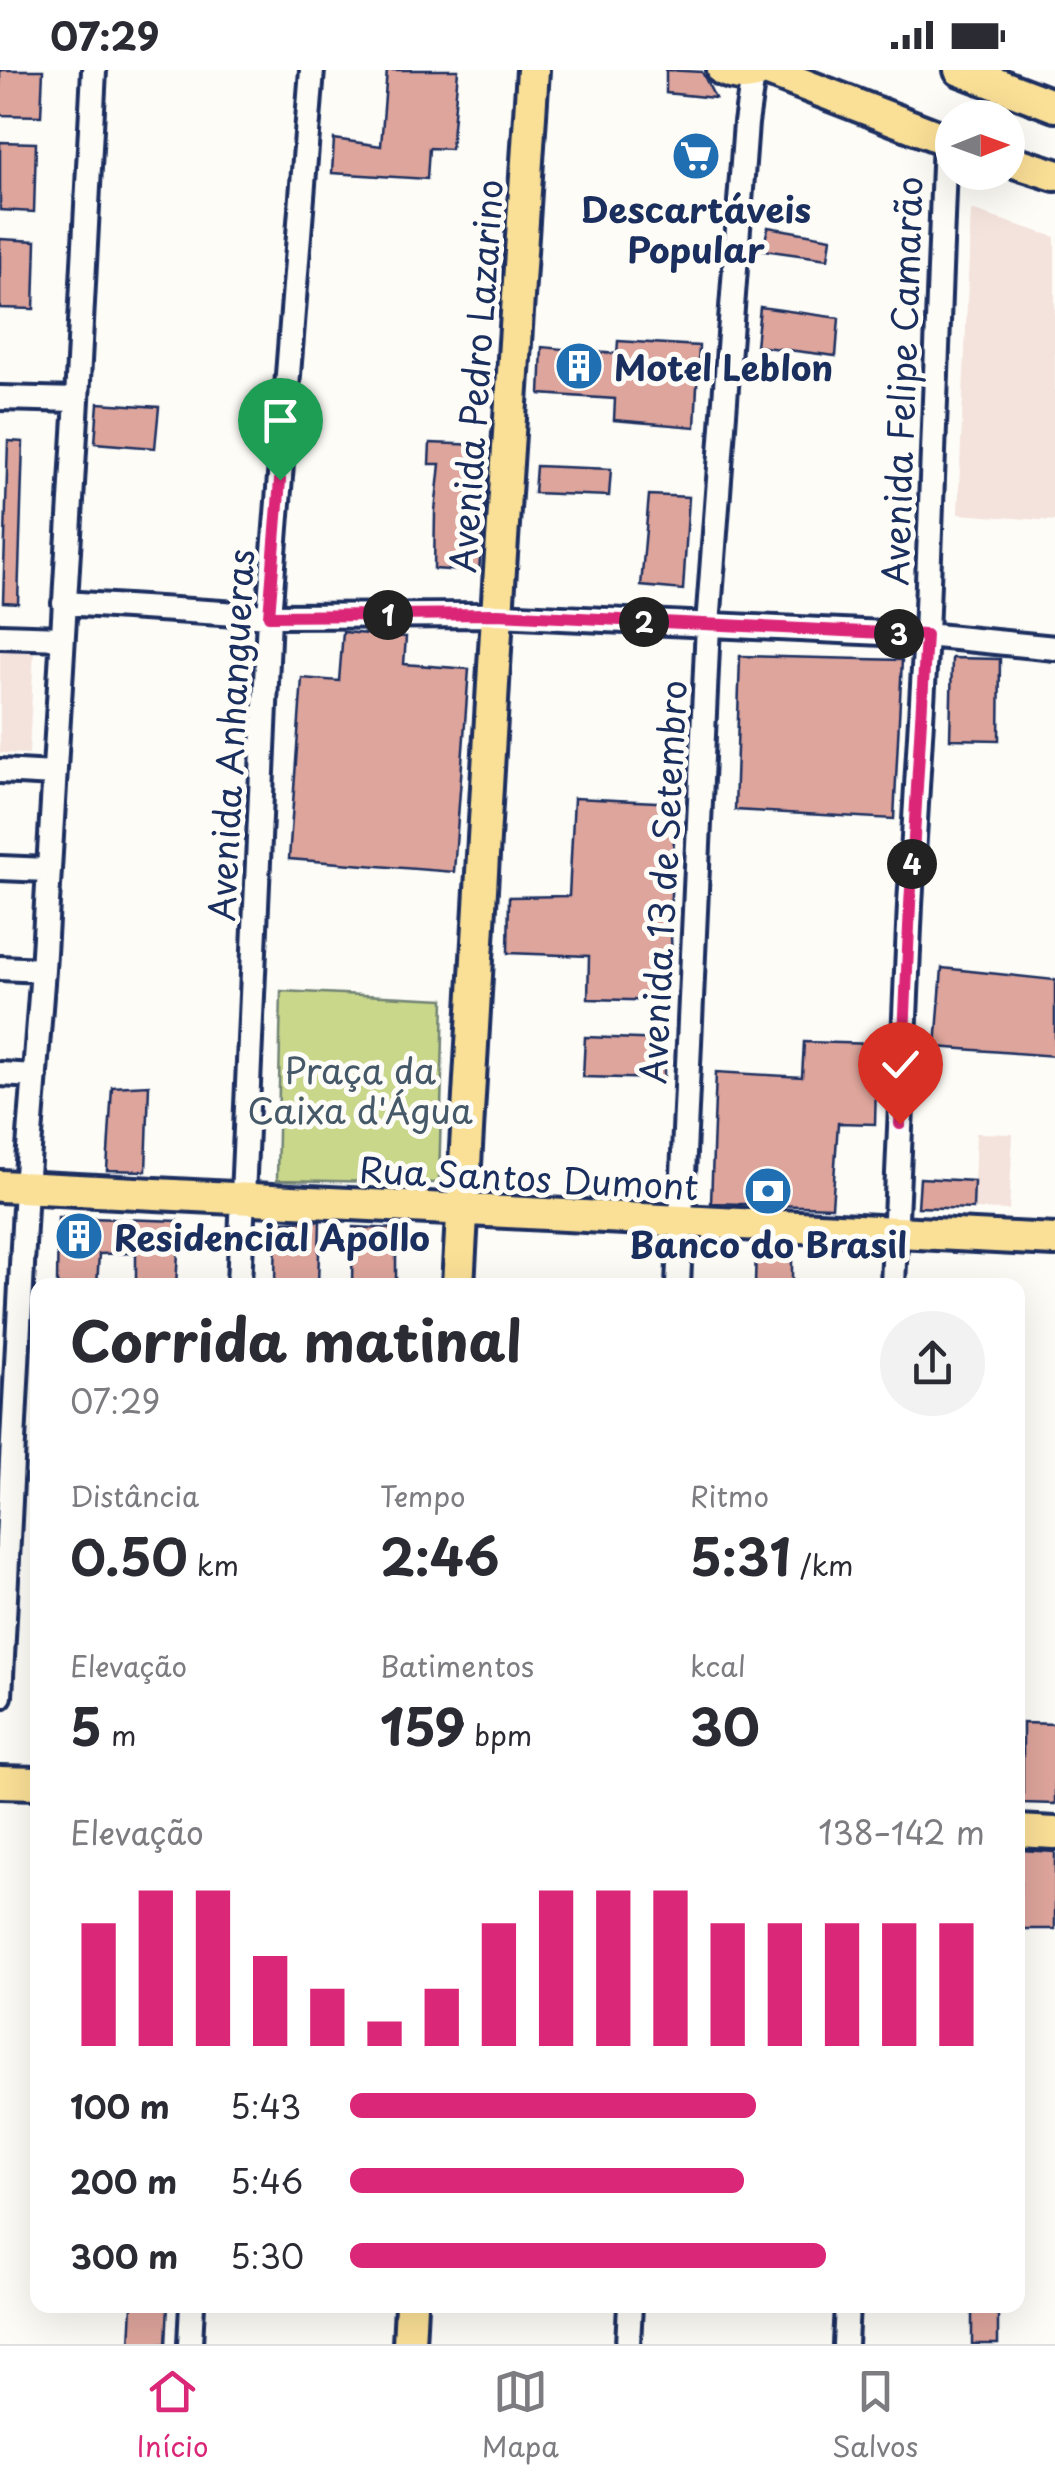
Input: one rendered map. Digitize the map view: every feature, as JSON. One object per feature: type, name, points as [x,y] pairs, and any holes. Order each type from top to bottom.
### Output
[{"type":"main road","name":"Avenida Pedro Lazarino","points":[[458,1278],[533,70]]},
{"type":"main road","points":[[960,70],[1002,78],[1055,106]]},
{"type":"main road","points":[[751,71],[935,136]]},
{"type":"main road","points":[[1025,165],[1055,175]]},
{"type":"main road","name":"Rua Santos Dumont","points":[[13,1186],[1055,1240]]},
{"type":"main road","points":[[0,1782],[30,1783]]},
{"type":"main road","points":[[1025,1832],[1055,1833]]},
{"type":"main road","points":[[409,2344],[411,2313]]},
{"type":"street","points":[[0,1696],[13,1186],[35,1076],[94,70]]},
{"type":"street","name":"Avenida Anhangueras","points":[[239,1278],[269,616],[312,70]]},
{"type":"street","name":"Avenida 13 de Setembro","points":[[678,1278],[708,625],[751,71]]},
{"type":"street","name":"Avenida Felipe Camarão","points":[[893,1278],[947,190]]},
{"type":"street","points":[[0,398],[77,400]]},
{"type":"street","points":[[64,603],[269,616],[498,614],[926,635],[1055,648]]},
{"type":"street","points":[[0,636],[62,638]]},
{"type":"street","points":[[0,771],[54,774]]},
{"type":"street","points":[[0,868],[48,870]]},
{"type":"street","points":[[0,968],[42,970]]},
{"type":"street","points":[[0,1074],[35,1076]]},
{"type":"street","points":[[190,2344],[192,2313]]},
{"type":"street","points":[[628,2344],[630,2313]]},
{"type":"street","points":[[845,2344],[847,2313]]},
{"type":"shaded area","points":[[971,210],[1055,237],[1055,521],[958,514]]},
{"type":"shaded area","points":[[0,647],[34,648],[29,754],[0,753]]},
{"type":"shaded area","points":[[976,1133],[1013,1134],[1009,1210],[973,1209]]},
{"type":"green space","name":"Praça da Caixa d'Água","points":[[281,991],[444,999],[439,1183],[277,1180]]},
{"type":"building","points":[[0,70],[43,70],[41,116],[0,115]]},
{"type":"building","points":[[387,70],[458,70],[451,149],[429,148],[427,179],[332,173],[334,139],[381,146]]},
{"type":"building","points":[[666,70],[702,72],[715,98],[666,93]]},
{"type":"building","points":[[0,142],[36,143],[34,212],[0,210]]},
{"type":"building","points":[[768,227],[831,238],[828,259],[763,250]]},
{"type":"building","points":[[0,239],[36,241],[34,309],[0,308]]},
{"type":"building","points":[[760,307],[839,318],[836,356],[756,346]]},
{"type":"building","points":[[618,341],[699,346],[695,427],[614,420],[615,399],[540,394],[542,347],[617,354]]},
{"type":"building","points":[[98,403],[159,407],[155,448],[95,443]]},
{"type":"building","points":[[8,441],[23,442],[18,603],[3,602]]},
{"type":"building","points":[[430,443],[480,445],[477,486],[486,486],[479,572],[434,569],[440,464],[429,464]]},
{"type":"building","points":[[536,466],[611,469],[609,496],[534,493]]},
{"type":"building","points":[[649,495],[689,497],[683,590],[641,586]]},
{"type":"building","points":[[343,632],[406,637],[404,664],[469,669],[454,872],[289,859],[302,678],[339,681]]},
{"type":"building","points":[[740,656],[902,660],[894,819],[735,810]]},
{"type":"building","points":[[952,658],[1000,659],[999,740],[950,739]]},
{"type":"building","points":[[574,798],[676,803],[668,1001],[588,999],[589,956],[508,953],[509,897],[569,896]]},
{"type":"building","points":[[942,968],[1055,980],[1055,1056],[936,1047]]},
{"type":"building","points":[[585,1037],[664,1040],[664,1079],[583,1077]]},
{"type":"building","points":[[804,1042],[877,1044],[875,1124],[838,1123],[832,1207],[711,1203],[716,1072],[802,1077]]},
{"type":"building","points":[[149,1085],[146,1171],[107,1170],[112,1087]]},
{"type":"building","points":[[920,1178],[974,1181],[973,1209],[918,1207]]},
{"type":"building","points":[[58,1217],[180,1221],[176,1278],[136,1278],[136,1253],[99,1254],[97,1278],[57,1278]]},
{"type":"building","points":[[320,1221],[318,1278],[275,1278],[276,1222]]},
{"type":"building","points":[[353,1227],[396,1229],[396,1278],[352,1278]]},
{"type":"building","points":[[756,1245],[792,1247],[792,1278],[755,1278]]},
{"type":"building","points":[[1025,1723],[1055,1724],[1055,1804],[1025,1803]]},
{"type":"building","points":[[1025,1850],[1055,1852],[1055,1929],[1025,1929]]},
{"type":"building","points":[[132,2313],[168,2313],[166,2344],[130,2344]]},
{"type":"building","points":[[972,2313],[998,2313],[998,2344],[972,2344]]},
{"type":"place","name":"Descartáveis Popular","points":[[696,156]]},
{"type":"place","name":"Motel Leblon","points":[[579,366]]},
{"type":"place","name":"Banco do Brasil","points":[[768,1191]]},
{"type":"place","name":"Residencial Apollo","points":[[79,1236]]},
{"type":"route","points":[[280,480],[269,616],[498,614],[926,635],[900,1124]]}]
